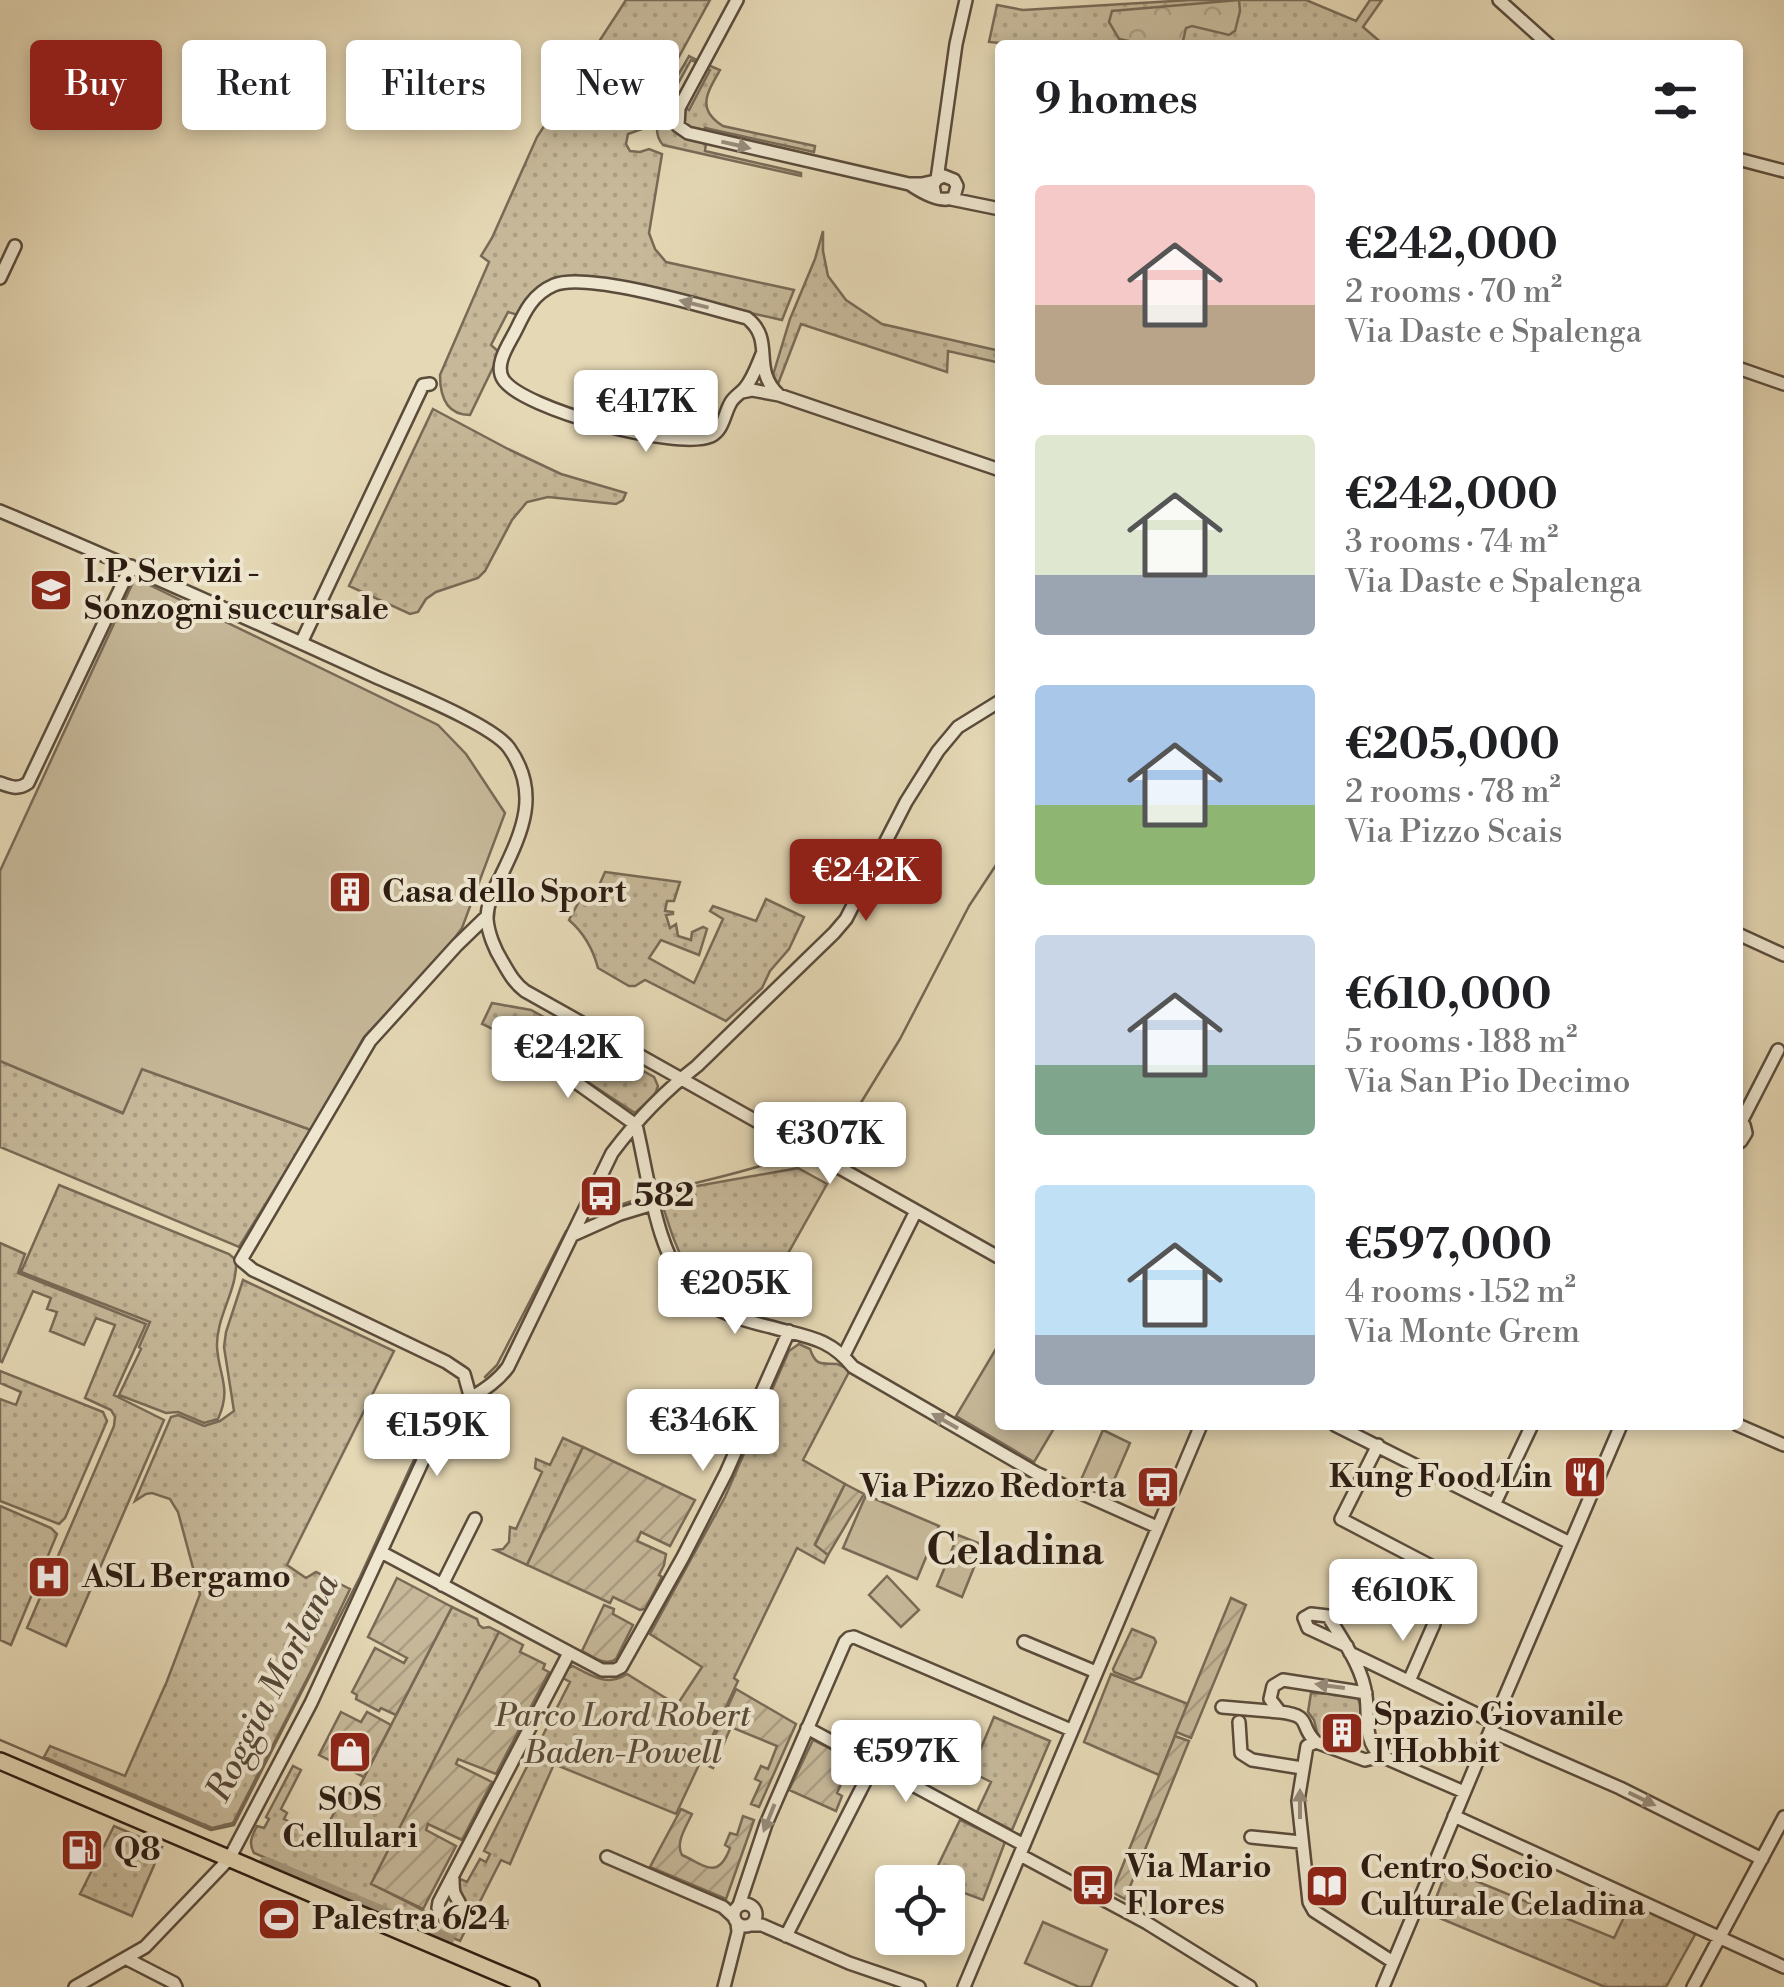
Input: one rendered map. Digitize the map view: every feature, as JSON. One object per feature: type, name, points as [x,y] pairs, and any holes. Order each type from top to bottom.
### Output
[{"type":"main road","points":[[0,1761],[531,1987]]},
{"type":"street","points":[[737,0],[679,108],[678,126],[688,134],[909,184],[944,176],[953,188],[995,207]]},
{"type":"street","points":[[935,196],[932,189],[966,0]]},
{"type":"street","points":[[1505,4],[1544,40]]},
{"type":"street","points":[[942,147],[953,188]]},
{"type":"street","points":[[1743,159],[1784,171]]},
{"type":"street","points":[[909,184],[941,200],[953,188]]},
{"type":"street","points":[[0,278],[14,246]]},
{"type":"street","points":[[762,354],[742,392],[730,402],[721,426],[710,436],[668,438],[608,427],[514,390],[500,371],[501,360],[527,306],[551,286],[575,280],[747,318],[762,334],[768,384],[780,394]]},
{"type":"street","points":[[1743,370],[1784,384]]},
{"type":"street","points":[[301,643],[424,386],[430,384]]},
{"type":"street","points":[[742,392],[780,394],[995,468]]},
{"type":"street","points":[[0,511],[301,643],[501,739],[525,784],[527,810],[487,916],[496,952],[515,983],[995,1255]]},
{"type":"street","points":[[0,784],[14,788],[28,783],[131,566]]},
{"type":"street","points":[[75,1987],[145,1947],[222,1869],[302,1720],[443,1422],[500,1378],[508,1367],[612,1153],[681,1079],[834,933],[938,751],[958,727],[995,704]]},
{"type":"street","points":[[471,1399],[464,1374],[446,1362],[253,1270],[241,1260],[370,1041],[487,916]]},
{"type":"street","points":[[1743,936],[1784,955]]},
{"type":"street","points":[[520,1048],[636,1125],[664,1240],[692,1292],[722,1310],[830,1344],[853,1367],[1036,1473],[1157,1528]]},
{"type":"street","points":[[1743,1115],[1778,1050]]},
{"type":"street","points":[[572,1236],[651,1196]]},
{"type":"street","points":[[844,1355],[916,1211]]},
{"type":"street","points":[[380,1552],[568,1654],[602,1670],[622,1667],[726,1474],[789,1331]]},
{"type":"street","points":[[1743,1427],[1784,1445]]},
{"type":"street","points":[[964,1987],[1199,1430]]},
{"type":"street","points":[[1346,1430],[1570,1543]]},
{"type":"street","points":[[1494,1506],[1530,1430]]},
{"type":"street","points":[[1384,1987],[1491,1726],[1620,1430]]},
{"type":"street","points":[[1378,1445],[1341,1519],[1431,1566]]},
{"type":"street","points":[[442,1585],[474,1519]]},
{"type":"street","points":[[1409,1681],[1434,1624]]},
{"type":"street","points":[[724,1987],[745,1920],[766,1824],[844,1642],[854,1637],[1071,1730]]},
{"type":"street","points":[[1024,1642],[1096,1672]]},
{"type":"street","points":[[1464,1792],[1373,1750],[1366,1693],[1349,1649],[1491,1726],[1762,1859]]},
{"type":"street","points":[[453,1879],[568,1654]]},
{"type":"street","points":[[1366,1693],[1382,1668]]},
{"type":"street","points":[[1280,1712],[1270,1699],[1270,1691],[1283,1680],[1366,1693]]},
{"type":"street","points":[[1222,1707],[1295,1714],[1307,1724],[1310,1737],[1316,1742],[1365,1760],[1381,1756]]},
{"type":"street","points":[[1239,1722],[1241,1753],[1252,1760],[1302,1768]]},
{"type":"street","points":[[808,1728],[1147,1922],[1250,1987]]},
{"type":"street","points":[[1316,1742],[1307,1746],[1298,1801],[1308,1902],[1314,1910],[1393,1962]]},
{"type":"street","points":[[786,1936],[874,1764]]},
{"type":"street","points":[[1454,1816],[1784,1968]]},
{"type":"street","points":[[1694,1987],[1784,1818]]},
{"type":"street","points":[[1251,1837],[1301,1842]]},
{"type":"street","points":[[607,1857],[745,1920],[920,1987]]},
{"type":"street","points":[[127,1958],[176,1987]]},
{"type":"green space","points":[[626,0],[710,0],[679,57],[679,40],[600,40]]},
{"type":"green space","points":[[1191,0],[1306,0],[1356,21],[1370,0],[1382,0],[1363,27],[1378,40],[989,42],[997,5],[1023,10]]},
{"type":"green space","points":[[1239,0],[1240,11],[1235,31],[1229,35],[1192,26],[1186,28],[1183,40],[1124,40],[1119,39],[1109,22],[1112,11]]},
{"type":"green space","points":[[689,56],[699,61],[691,60],[679,82],[679,73]]},
{"type":"green space","points":[[708,65],[720,70],[706,100],[715,120],[723,126],[815,146],[814,152],[705,128],[703,132],[688,128],[682,120],[685,108],[689,110],[710,70]]},
{"type":"green space","points":[[542,130],[639,130],[628,134],[626,144],[630,151],[649,149],[662,154],[649,233],[655,249],[666,262],[794,290],[782,320],[584,276],[563,279],[537,291],[518,315],[508,312],[491,345],[500,353],[470,415],[455,412],[443,397],[440,375],[489,262],[481,256]]},
{"type":"green space","points":[[657,130],[674,130],[706,143],[705,151],[801,176],[663,145]]},
{"type":"green space","points":[[823,231],[828,276],[846,300],[882,324],[995,350],[995,362],[948,351],[947,372],[801,324],[778,384],[773,375],[790,319]]},
{"type":"green space","points":[[433,409],[561,474],[626,493],[623,500],[616,504],[548,497],[527,502],[512,520],[485,571],[478,578],[436,592],[418,612],[410,614],[349,586]]},
{"type":"green space","points":[[135,578],[438,725],[466,754],[505,813],[462,928],[364,1037],[311,1130],[142,1069],[123,1113],[0,1061],[0,871]]},
{"type":"green space","points":[[605,872],[680,882],[674,901],[667,901],[665,911],[673,914],[666,915],[670,928],[676,924],[678,936],[691,940],[692,932],[707,929],[699,955],[661,940],[649,958],[694,983],[723,919],[710,911],[713,906],[756,921],[766,899],[804,917],[789,949],[770,971],[762,988],[726,1021],[645,980],[629,986],[598,968],[587,942],[569,920],[588,885],[597,890]]},
{"type":"green space","points":[[492,1003],[531,1010],[654,1077],[658,1086],[655,1095],[635,1113],[544,1053],[482,1024]]},
{"type":"green space","points":[[0,1061],[122,1113],[142,1069],[311,1130],[239,1247],[0,1147]]},
{"type":"green space","points":[[798,1168],[827,1184],[754,1314],[714,1296],[689,1270],[673,1238],[660,1197],[697,1186]]},
{"type":"green space","points":[[59,1185],[236,1260],[234,1282],[218,1336],[224,1399],[218,1419],[204,1423],[119,1395],[150,1322],[21,1272]]},
{"type":"green space","points":[[0,1243],[25,1254],[18,1273],[146,1324],[114,1395],[164,1420],[66,1646],[27,1628],[114,1426],[111,1410],[85,1398],[115,1325],[96,1318],[84,1345],[50,1331],[57,1312],[47,1309],[51,1298],[33,1291],[0,1361]]},
{"type":"green space","points":[[243,1280],[394,1351],[287,1565],[306,1578],[316,1572],[350,1589],[233,1823],[212,1828],[44,1757],[50,1746],[125,1776],[167,1681],[200,1594],[178,1512],[170,1499],[152,1493],[135,1501],[171,1417],[178,1415],[204,1426],[234,1411],[224,1347]]},
{"type":"green space","name":"Parco Lord Robert Baden-Powell","points":[[799,1344],[810,1349],[820,1363],[850,1370],[803,1460],[845,1484],[815,1544],[828,1555],[824,1563],[797,1548],[734,1678],[738,1681],[676,1814],[554,1764],[510,1864],[501,1860],[460,1941],[254,1853],[251,1843],[257,1826],[264,1828],[293,1766],[301,1770],[281,1809],[287,1813],[284,1819],[315,1835],[318,1830],[324,1832],[345,1792],[355,1795],[452,1607],[477,1619],[483,1628],[499,1632],[372,1884],[444,1921],[453,1921],[458,1878],[467,1882],[480,1859],[486,1862],[490,1854],[484,1851],[570,1682],[563,1678],[567,1669],[573,1666],[607,1680],[627,1674],[677,1705],[702,1667],[650,1634],[725,1497],[789,1351]]},
{"type":"green space","points":[[995,1350],[995,1430],[1053,1430],[1034,1462],[956,1416]]},
{"type":"green space","points":[[0,1371],[103,1412],[107,1421],[59,1524],[0,1501],[0,1399],[16,1405],[21,1392],[0,1383]]},
{"type":"green space","points":[[1103,1430],[1130,1443],[1108,1494],[1080,1482]]},
{"type":"green space","points":[[563,1438],[583,1447],[527,1565],[495,1550],[503,1549],[509,1542],[510,1527],[516,1529],[542,1472],[535,1468],[536,1459],[550,1465]]},
{"type":"green space","points":[[583,1447],[695,1500],[670,1546],[641,1532],[637,1541],[666,1554],[659,1575],[662,1577],[645,1609],[613,1597],[610,1603],[527,1565]]},
{"type":"green space","points":[[845,1484],[864,1494],[828,1555],[815,1545]]},
{"type":"green space","points":[[866,1495],[939,1526],[917,1579],[843,1548]]},
{"type":"green space","points":[[0,1506],[57,1534],[11,1645],[0,1640]]},
{"type":"green space","points":[[958,1535],[983,1545],[962,1597],[937,1586]]},
{"type":"green space","points":[[887,1576],[919,1610],[901,1627],[869,1595]]},
{"type":"green space","points":[[397,1578],[452,1607],[396,1715],[356,1699],[352,1692],[375,1648],[404,1663],[407,1658],[368,1637]]},
{"type":"green space","points":[[1231,1598],[1246,1605],[1191,1738],[1176,1732]]},
{"type":"green space","points":[[604,1605],[633,1625],[616,1659],[607,1662],[582,1651]]},
{"type":"green space","points":[[1132,1629],[1156,1642],[1141,1677],[1134,1680],[1113,1669]]},
{"type":"green space","points":[[499,1632],[523,1645],[520,1652],[545,1664],[543,1669],[549,1672],[496,1774],[458,1759],[456,1764],[492,1782],[462,1840],[428,1824],[426,1830],[456,1846],[423,1909],[371,1884]]},
{"type":"green space","points":[[1111,1674],[1188,1704],[1159,1775],[1084,1742]]},
{"type":"green space","points":[[736,1689],[796,1724],[759,1807],[751,1804],[761,1782],[755,1779],[761,1766],[768,1769],[777,1746],[731,1727],[713,1768],[702,1763]]},
{"type":"green space","points":[[1311,1693],[1355,1695],[1361,1711],[1358,1727],[1334,1718],[1326,1740],[1318,1736],[1308,1712]]},
{"type":"green space","points":[[341,1712],[361,1722],[367,1712],[391,1725],[364,1777],[319,1755]]},
{"type":"green space","points":[[994,1717],[1050,1741],[1012,1830],[977,1812],[991,1782],[971,1772]]},
{"type":"green space","points":[[1175,1736],[1189,1741],[1125,1899],[1112,1892]]},
{"type":"green space","points":[[813,1740],[852,1760],[837,1793],[842,1796],[836,1811],[789,1790]]},
{"type":"green space","points":[[681,1809],[692,1814],[681,1840],[682,1855],[710,1868],[725,1858],[730,1833],[737,1835],[743,1816],[754,1820],[726,1899],[650,1867]]},
{"type":"green space","points":[[960,1820],[1005,1842],[983,1900],[965,1893],[965,1865],[938,1865]]},
{"type":"green space","points":[[114,1826],[162,1847],[132,1916],[80,1894]]},
{"type":"green space","points":[[1447,1869],[1614,1938],[1632,1901],[1697,1931],[1666,1987],[1605,1987],[1430,1914]]},
{"type":"green space","points":[[1043,1922],[1107,1950],[1091,1987],[1079,1987],[1025,1963]]},
{"type":"waterway","name":"Roggia Morlana","points":[[823,1143],[844,1129],[854,1114],[900,1039],[969,906],[995,867]]},
{"type":"waterway","name":"Roggia Morlana","points":[[655,1194],[788,1157]]},
{"type":"waterway","name":"Roggia Morlana","points":[[596,1213],[647,1196]]},
{"type":"waterway","name":"Roggia Morlana","points":[[485,1377],[497,1365],[566,1231]]},
{"type":"waterway","name":"Roggia Morlana","points":[[0,1740],[211,1830],[234,1825],[360,1577],[435,1417],[446,1405]]},
{"type":"waterway","points":[[265,1862],[449,1939]]},
{"type":"place","name":"I.P. Servizi - Sonzogni succursale","points":[[51,590]]},
{"type":"place","name":"Casa dello Sport","points":[[350,892]]},
{"type":"place","name":"582","points":[[601,1196]]},
{"type":"place","name":"Kung Food Lin","points":[[1585,1477]]},
{"type":"place","name":"Via Pizzo Redorta","points":[[1158,1487]]},
{"type":"place","name":"ASL Bergamo","points":[[49,1577]]},
{"type":"place","name":"Spazio Giovanile l'Hobbit","points":[[1342,1733]]},
{"type":"place","name":"SOS Cellulari","points":[[350,1752]]},
{"type":"place","name":"Q8","points":[[82,1850]]},
{"type":"place","name":"Via Mario Flores","points":[[1093,1885]]},
{"type":"place","name":"Centro Socio Culturale Celadina","points":[[1327,1886]]},
{"type":"place","name":"Palestra 6/24","points":[[279,1919]]},
{"type":"district","name":"Celadina","points":[[1015,1551]]}]
